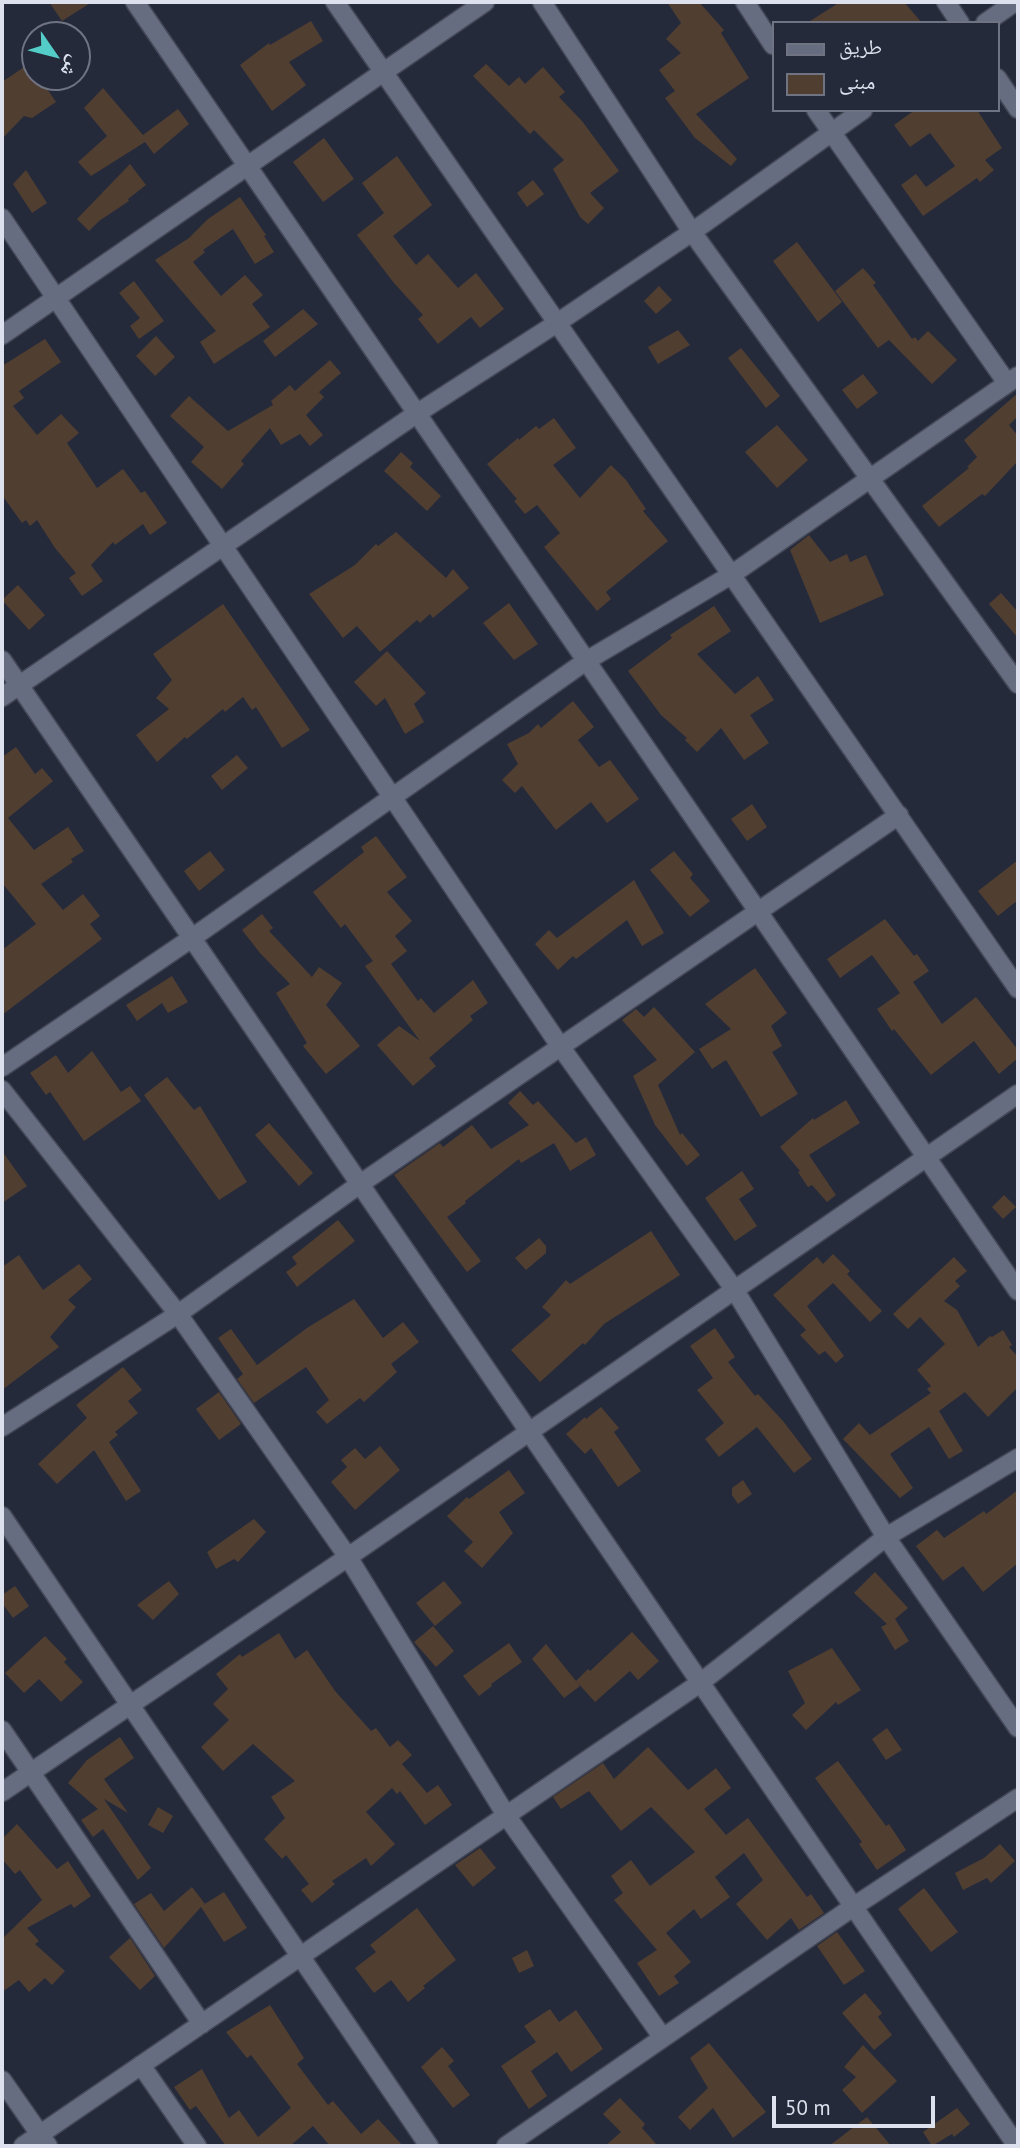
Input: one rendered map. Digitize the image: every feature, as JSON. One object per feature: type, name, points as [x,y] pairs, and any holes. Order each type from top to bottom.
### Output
[{"type":"street","points":[[135,2],[1018,1291]]},
{"type":"street","points":[[335,2],[1018,989]]},
{"type":"street","points":[[2,335],[485,2]]},
{"type":"street","points":[[542,2],[692,232],[1018,684]]},
{"type":"street","points":[[745,2],[772,43]]},
{"type":"street","points":[[946,2],[959,21]]},
{"type":"street","points":[[988,21],[1015,2]]},
{"type":"street","points":[[999,81],[1018,109]]},
{"type":"street","points":[[2,1067],[192,938],[586,661],[731,575],[1013,379],[817,112]]},
{"type":"street","points":[[2,697],[416,414],[692,232],[860,112]]},
{"type":"street","points":[[2,218],[560,1046],[734,1289],[886,1537],[1018,1728]]},
{"type":"street","points":[[2,660],[1017,2146]]},
{"type":"street","points":[[2,1427],[178,1314],[360,1184],[900,815]]},
{"type":"street","points":[[2,1090],[178,1314],[348,1557],[506,1815],[663,2038]]},
{"type":"street","points":[[2,1792],[348,1557],[1018,1094]]},
{"type":"street","points":[[23,2146],[44,2141],[141,2065],[700,1683],[886,1537],[1018,1458]]},
{"type":"street","points":[[2,1516],[429,2146]]},
{"type":"street","points":[[2,1730],[202,2024]]},
{"type":"street","points":[[506,2146],[1018,1797]]},
{"type":"street","points":[[141,2065],[197,2146]]},
{"type":"street","points":[[2,2080],[44,2141]]},
{"type":"building","points":[[49,2],[92,2],[62,21]]},
{"type":"building","points":[[667,2],[699,2],[724,30],[721,33],[749,78],[696,114],[737,159],[731,166],[695,138],[665,98],[675,91],[659,70],[681,53],[666,39],[681,23]]},
{"type":"building","points":[[840,2],[904,2],[920,21],[810,21]]},
{"type":"building","points":[[311,21],[323,41],[289,62],[306,85],[272,111],[240,65],[269,43],[270,45]]},
{"type":"building","points":[[486,64],[509,86],[519,77],[525,84],[543,67],[565,92],[559,97],[582,121],[619,171],[590,193],[604,208],[588,224],[580,217],[553,169],[564,160],[534,130],[530,134],[473,76]]},
{"type":"building","points":[[21,69],[21,91],[49,91],[56,102],[32,118],[24,116],[2,139],[2,82]]},
{"type":"building","points":[[103,88],[143,135],[178,109],[189,124],[154,154],[145,142],[91,176],[78,162],[107,136],[84,108]]},
{"type":"building","points":[[912,112],[978,112],[1002,148],[985,160],[994,170],[980,182],[977,178],[923,216],[901,185],[916,174],[926,187],[955,166],[930,133],[910,147],[894,125]]},
{"type":"building","points":[[324,138],[354,179],[323,202],[293,162]]},
{"type":"building","points":[[397,156],[432,205],[393,236],[416,265],[428,254],[458,288],[476,273],[504,309],[480,328],[471,317],[438,344],[418,319],[423,315],[357,235],[384,213],[362,183]]},
{"type":"building","points":[[130,164],[146,185],[89,231],[77,219]]},
{"type":"building","points":[[26,170],[47,203],[32,213],[13,184]]},
{"type":"building","points":[[533,180],[544,194],[527,207],[517,193]]},
{"type":"building","points":[[240,197],[266,235],[264,236],[274,252],[255,264],[233,229],[203,250],[205,252],[193,262],[221,296],[245,275],[263,295],[252,304],[270,327],[214,364],[200,342],[216,331],[155,260],[189,238],[208,219]]},
{"type":"building","points":[[797,242],[842,302],[818,322],[773,261]]},
{"type":"building","points":[[863,268],[876,283],[873,285],[912,339],[915,337],[918,341],[928,331],[957,360],[932,384],[889,340],[878,348],[835,291]]},
{"type":"building","points":[[134,281],[164,321],[139,339],[130,326],[140,318],[119,293]]},
{"type":"building","points":[[659,286],[672,300],[656,314],[644,301]]},
{"type":"building","points":[[303,309],[318,324],[275,357],[263,341]]},
{"type":"building","points":[[678,330],[690,345],[658,364],[648,347]]},
{"type":"building","points":[[156,336],[175,357],[155,376],[136,356]]},
{"type":"building","points":[[45,339],[61,362],[19,391],[24,398],[13,406],[37,435],[61,414],[79,433],[67,443],[97,488],[123,469],[141,493],[145,491],[167,523],[150,535],[143,524],[115,545],[113,542],[91,565],[103,581],[82,596],[69,578],[76,573],[37,520],[30,526],[26,520],[22,523],[2,495],[2,366]]},
{"type":"building","points":[[741,348],[780,396],[766,408],[728,358]]},
{"type":"building","points":[[330,360],[341,373],[319,392],[324,397],[306,415],[323,435],[310,446],[300,434],[281,445],[270,428],[241,461],[244,464],[222,489],[191,462],[204,447],[170,416],[189,396],[228,431],[273,405],[271,401],[290,385],[295,391]]},
{"type":"building","points":[[863,374],[878,393],[857,409],[842,390]]},
{"type":"building","points":[[1018,393],[1018,416],[1009,425],[1018,436],[1018,461],[985,496],[982,494],[939,527],[922,506],[969,468],[967,467],[977,457],[964,440]]},
{"type":"building","points":[[554,418],[576,448],[553,465],[580,498],[611,465],[626,480],[646,509],[643,511],[668,541],[606,592],[611,599],[597,611],[544,547],[560,533],[537,505],[525,514],[514,501],[517,499],[487,464],[518,438],[519,440],[536,426],[539,429]]},
{"type":"building","points":[[777,425],[808,460],[777,488],[745,452]]},
{"type":"building","points":[[401,452],[413,463],[410,467],[441,496],[427,511],[384,471]]},
{"type":"building","points":[[396,532],[446,578],[453,569],[469,588],[433,618],[430,614],[420,623],[417,620],[380,652],[357,626],[343,638],[309,594],[355,565],[376,544],[378,546]]},
{"type":"building","points":[[809,535],[830,562],[847,554],[850,562],[866,555],[884,595],[820,623],[790,550]]},
{"type":"building","points":[[18,585],[45,615],[29,630],[2,600]]},
{"type":"building","points":[[1001,593],[1018,612],[1018,638],[989,604]]},
{"type":"building","points":[[509,603],[538,644],[514,660],[483,623]]},
{"type":"building","points":[[223,604],[310,730],[282,748],[256,707],[252,710],[243,697],[225,712],[223,709],[187,739],[185,737],[157,762],[136,735],[169,709],[156,698],[172,680],[153,654]]},
{"type":"building","points":[[714,606],[731,631],[697,654],[735,694],[758,676],[774,700],[750,715],[769,743],[744,760],[721,728],[697,752],[685,740],[687,738],[661,715],[628,671],[672,638],[670,635]]},
{"type":"building","points":[[387,651],[426,693],[414,704],[424,722],[405,734],[385,698],[376,706],[354,682]]},
{"type":"building","points":[[573,701],[594,727],[578,740],[599,767],[610,760],[639,799],[607,823],[591,802],[556,830],[522,786],[515,793],[502,780],[518,764],[507,744],[529,733],[538,724],[541,728]]},
{"type":"building","points":[[16,747],[35,774],[42,768],[53,781],[8,818],[34,850],[68,827],[84,851],[41,884],[63,910],[83,894],[100,916],[90,924],[102,939],[2,1015],[2,950],[36,924],[2,883],[2,757]]},
{"type":"building","points":[[237,755],[248,768],[222,790],[211,776]]},
{"type":"building","points":[[752,804],[767,827],[747,841],[731,819]]},
{"type":"building","points":[[376,836],[407,877],[387,892],[412,921],[395,936],[407,951],[391,964],[418,1001],[421,998],[434,1013],[473,980],[488,1003],[470,1016],[473,1020],[429,1058],[436,1066],[413,1086],[377,1045],[399,1026],[420,1041],[365,966],[373,961],[345,924],[341,928],[313,892],[364,852],[361,847]]},
{"type":"building","points":[[210,851],[225,870],[199,891],[184,871]]},
{"type":"building","points":[[674,851],[693,874],[690,878],[710,901],[690,917],[650,870]]},
{"type":"building","points":[[1018,860],[1018,900],[998,916],[978,891]]},
{"type":"building","points":[[634,880],[664,933],[642,946],[627,920],[576,959],[573,956],[558,970],[535,944],[549,930],[557,938]]},
{"type":"building","points":[[262,914],[273,928],[269,931],[312,977],[319,967],[342,983],[326,1005],[360,1046],[326,1074],[303,1046],[307,1043],[276,993],[290,984],[242,930]]},
{"type":"building","points":[[885,919],[929,971],[913,982],[942,1024],[976,997],[1018,1050],[1018,1058],[999,1074],[974,1041],[931,1075],[894,1029],[892,1031],[877,1009],[900,993],[872,955],[840,978],[827,959]]},
{"type":"building","points":[[755,968],[787,1013],[771,1026],[782,1046],[772,1052],[798,1094],[761,1117],[726,1060],[712,1069],[699,1049],[731,1029],[705,1004]]},
{"type":"building","points":[[172,976],[188,1002],[168,1013],[162,1003],[137,1021],[126,1005]]},
{"type":"building","points":[[654,1007],[695,1052],[658,1085],[680,1135],[682,1133],[700,1155],[687,1166],[655,1125],[633,1076],[657,1060],[622,1020],[636,1009],[644,1017]]},
{"type":"building","points":[[92,1051],[121,1092],[130,1086],[141,1101],[84,1141],[50,1092],[46,1095],[30,1073],[56,1055],[68,1073]]},
{"type":"building","points":[[167,1077],[194,1110],[200,1106],[247,1182],[219,1200],[144,1095]]},
{"type":"building","points":[[520,1091],[533,1105],[538,1101],[576,1143],[586,1137],[596,1155],[570,1171],[554,1143],[521,1163],[519,1159],[447,1217],[481,1261],[467,1272],[394,1175],[440,1143],[443,1147],[472,1125],[491,1149],[529,1125],[508,1103]]},
{"type":"building","points":[[846,1100],[860,1123],[809,1155],[836,1195],[827,1202],[812,1185],[808,1187],[798,1172],[800,1171],[780,1147],[813,1118],[814,1120]]},
{"type":"building","points":[[269,1123],[313,1173],[299,1186],[255,1135]]},
{"type":"building","points":[[2,1151],[27,1186],[2,1203]]},
{"type":"building","points":[[742,1171],[754,1189],[739,1199],[757,1226],[735,1241],[705,1198]]},
{"type":"building","points":[[1004,1195],[1016,1207],[1003,1219],[992,1207]]},
{"type":"building","points":[[338,1220],[355,1241],[297,1287],[286,1272],[297,1264],[292,1257]]},
{"type":"building","points":[[651,1231],[680,1275],[604,1324],[585,1345],[583,1343],[540,1382],[511,1350],[551,1315],[542,1307],[566,1280],[570,1284]]},
{"type":"building","points":[[539,1238],[546,1246],[546,1253],[526,1270],[515,1258]]},
{"type":"building","points":[[833,1254],[850,1271],[847,1274],[882,1311],[870,1322],[833,1283],[807,1306],[844,1356],[836,1363],[825,1351],[819,1355],[800,1335],[806,1330],[773,1295],[817,1257],[823,1264]]},
{"type":"building","points":[[19,1255],[43,1290],[79,1264],[92,1279],[68,1300],[76,1307],[50,1337],[59,1347],[2,1390],[2,1267]]},
{"type":"building","points":[[954,1257],[967,1271],[955,1281],[960,1286],[944,1301],[957,1310],[978,1347],[990,1336],[1003,1330],[1012,1345],[1009,1347],[1018,1357],[1018,1387],[988,1417],[965,1392],[939,1411],[963,1451],[949,1459],[929,1427],[890,1454],[913,1488],[900,1498],[843,1439],[859,1423],[870,1435],[931,1393],[927,1389],[931,1386],[917,1370],[945,1344],[920,1317],[908,1329],[893,1314]]},
{"type":"building","points":[[354,1299],[383,1338],[403,1322],[419,1342],[391,1364],[397,1372],[364,1402],[360,1398],[327,1424],[316,1412],[329,1400],[306,1367],[254,1403],[237,1379],[243,1374],[218,1338],[231,1329],[257,1365],[307,1328]]},
{"type":"building","points":[[715,1328],[735,1357],[728,1362],[755,1396],[758,1394],[783,1421],[812,1459],[794,1473],[757,1427],[719,1457],[705,1439],[724,1423],[697,1390],[713,1378],[690,1346]]},
{"type":"building","points":[[123,1367],[142,1390],[128,1401],[138,1413],[115,1432],[118,1435],[109,1442],[141,1491],[126,1501],[94,1450],[57,1484],[38,1464],[87,1418],[76,1405]]},
{"type":"building","points":[[219,1392],[241,1424],[219,1440],[196,1409]]},
{"type":"building","points":[[601,1407],[619,1428],[614,1432],[641,1471],[618,1487],[591,1448],[585,1454],[566,1434]]},
{"type":"building","points":[[380,1446],[400,1470],[355,1510],[331,1482],[347,1467],[341,1460],[355,1448],[365,1459]]},
{"type":"building","points":[[509,1470],[525,1493],[499,1512],[513,1533],[482,1568],[464,1551],[473,1542],[447,1516],[467,1497],[469,1499]]},
{"type":"building","points":[[743,1480],[752,1494],[738,1504],[732,1495],[732,1488]]},
{"type":"building","points":[[1018,1490],[1018,1563],[983,1592],[963,1566],[943,1581],[916,1546],[937,1530],[944,1538],[984,1511],[986,1514]]},
{"type":"building","points":[[254,1519],[266,1532],[238,1562],[234,1559],[216,1569],[207,1552]]},
{"type":"building","points":[[875,1572],[908,1608],[895,1619],[909,1641],[895,1650],[881,1627],[887,1624],[854,1593]]},
{"type":"building","points":[[169,1581],[179,1594],[153,1620],[137,1605]]},
{"type":"building","points":[[444,1581],[462,1603],[435,1626],[416,1603]]},
{"type":"building","points":[[15,1586],[29,1606],[13,1618],[2,1603],[2,1595]]},
{"type":"building","points":[[433,1626],[454,1651],[436,1667],[414,1642]]},
{"type":"building","points":[[632,1632],[659,1661],[638,1680],[630,1671],[595,1702],[576,1681]]},
{"type":"building","points":[[279,1633],[295,1659],[307,1650],[335,1691],[371,1731],[376,1728],[390,1747],[398,1740],[412,1755],[402,1764],[427,1793],[438,1785],[452,1805],[425,1825],[400,1791],[397,1794],[392,1788],[366,1812],[395,1844],[371,1866],[366,1858],[332,1881],[335,1884],[312,1903],[301,1890],[309,1884],[286,1855],[282,1859],[264,1839],[285,1818],[271,1797],[295,1781],[253,1744],[223,1771],[201,1747],[229,1720],[213,1704],[228,1689],[216,1674],[240,1654],[242,1657]]},
{"type":"building","points":[[45,1636],[67,1659],[64,1662],[83,1682],[61,1702],[39,1679],[24,1693],[5,1673]]},
{"type":"building","points":[[509,1643],[522,1662],[479,1696],[463,1676]]},
{"type":"building","points":[[546,1644],[580,1686],[564,1698],[532,1659]]},
{"type":"building","points":[[832,1648],[861,1690],[838,1705],[836,1702],[806,1730],[792,1715],[805,1703],[788,1671]]},
{"type":"building","points":[[887,1728],[902,1750],[886,1760],[872,1739]]},
{"type":"building","points":[[120,1737],[134,1758],[104,1779],[128,1813],[104,1799],[151,1868],[138,1880],[103,1829],[93,1837],[81,1820],[98,1809],[68,1783],[87,1760]]},
{"type":"building","points":[[648,1747],[688,1790],[716,1768],[731,1788],[704,1809],[726,1835],[748,1818],[807,1897],[811,1894],[824,1913],[799,1930],[791,1918],[767,1940],[736,1904],[763,1880],[744,1853],[715,1877],[730,1897],[701,1919],[694,1909],[666,1933],[691,1962],[674,1976],[679,1983],[659,1996],[637,1963],[657,1950],[614,1900],[623,1893],[611,1876],[631,1860],[650,1886],[695,1852],[651,1807],[621,1831],[589,1791],[561,1809],[553,1797],[603,1763],[614,1779]]},
{"type":"building","points":[[838,1761],[886,1826],[889,1824],[906,1850],[877,1870],[859,1844],[862,1842],[815,1778]]},
{"type":"building","points":[[158,1807],[173,1816],[163,1833],[148,1825]]},
{"type":"building","points":[[17,1824],[57,1869],[68,1861],[91,1896],[74,1908],[71,1904],[27,1928],[39,1941],[35,1944],[65,1971],[52,1985],[45,1978],[29,1992],[19,1980],[2,1992],[2,1939],[42,1900],[20,1870],[15,1874],[2,1859],[2,1839]]},
{"type":"building","points":[[1000,1844],[1015,1861],[991,1883],[987,1878],[963,1890],[955,1873],[984,1858]]},
{"type":"building","points":[[480,1848],[496,1868],[473,1887],[455,1865]]},
{"type":"building","points":[[192,1887],[205,1904],[224,1892],[247,1928],[224,1942],[201,1907],[164,1948],[134,1904],[151,1893],[164,1911]]},
{"type":"building","points":[[924,1888],[958,1932],[931,1952],[898,1909]]},
{"type":"building","points":[[417,1908],[456,1960],[423,1986],[425,1988],[408,2002],[391,1980],[374,1993],[355,1968],[376,1952],[370,1945]]},
{"type":"building","points":[[837,1932],[865,1971],[844,1985],[817,1946]]},
{"type":"building","points":[[130,1938],[155,1976],[140,1990],[109,1957]]},
{"type":"building","points":[[527,1950],[534,1966],[519,1973],[512,1958]]},
{"type":"building","points":[[865,1993],[882,2013],[878,2017],[892,2035],[874,2050],[842,2013]]},
{"type":"building","points":[[270,2005],[304,2058],[297,2064],[328,2105],[333,2101],[361,2134],[378,2119],[403,2146],[330,2146],[313,2126],[290,2146],[226,2146],[196,2106],[190,2110],[174,2087],[202,2069],[229,2118],[239,2110],[258,2137],[291,2108],[251,2055],[247,2058],[226,2032]]},
{"type":"building","points":[[550,2009],[559,2022],[576,2010],[603,2049],[571,2072],[557,2052],[531,2071],[547,2096],[529,2109],[501,2066],[536,2042],[524,2026]]},
{"type":"building","points":[[709,2043],[766,2112],[733,2138],[713,2108],[690,2130],[678,2117],[708,2088],[690,2058]]},
{"type":"building","points":[[863,2045],[897,2081],[862,2113],[842,2090],[856,2077],[844,2067]]},
{"type":"building","points":[[442,2047],[454,2061],[448,2066],[470,2095],[453,2108],[421,2067]]},
{"type":"building","points":[[620,2098],[645,2124],[642,2128],[658,2146],[605,2146],[621,2132],[603,2114]]},
{"type":"building","points":[[957,2108],[970,2124],[954,2137],[952,2134],[932,2146],[923,2132]]},
{"type":"building","points":[[867,2117],[891,2146],[829,2146]]}]
